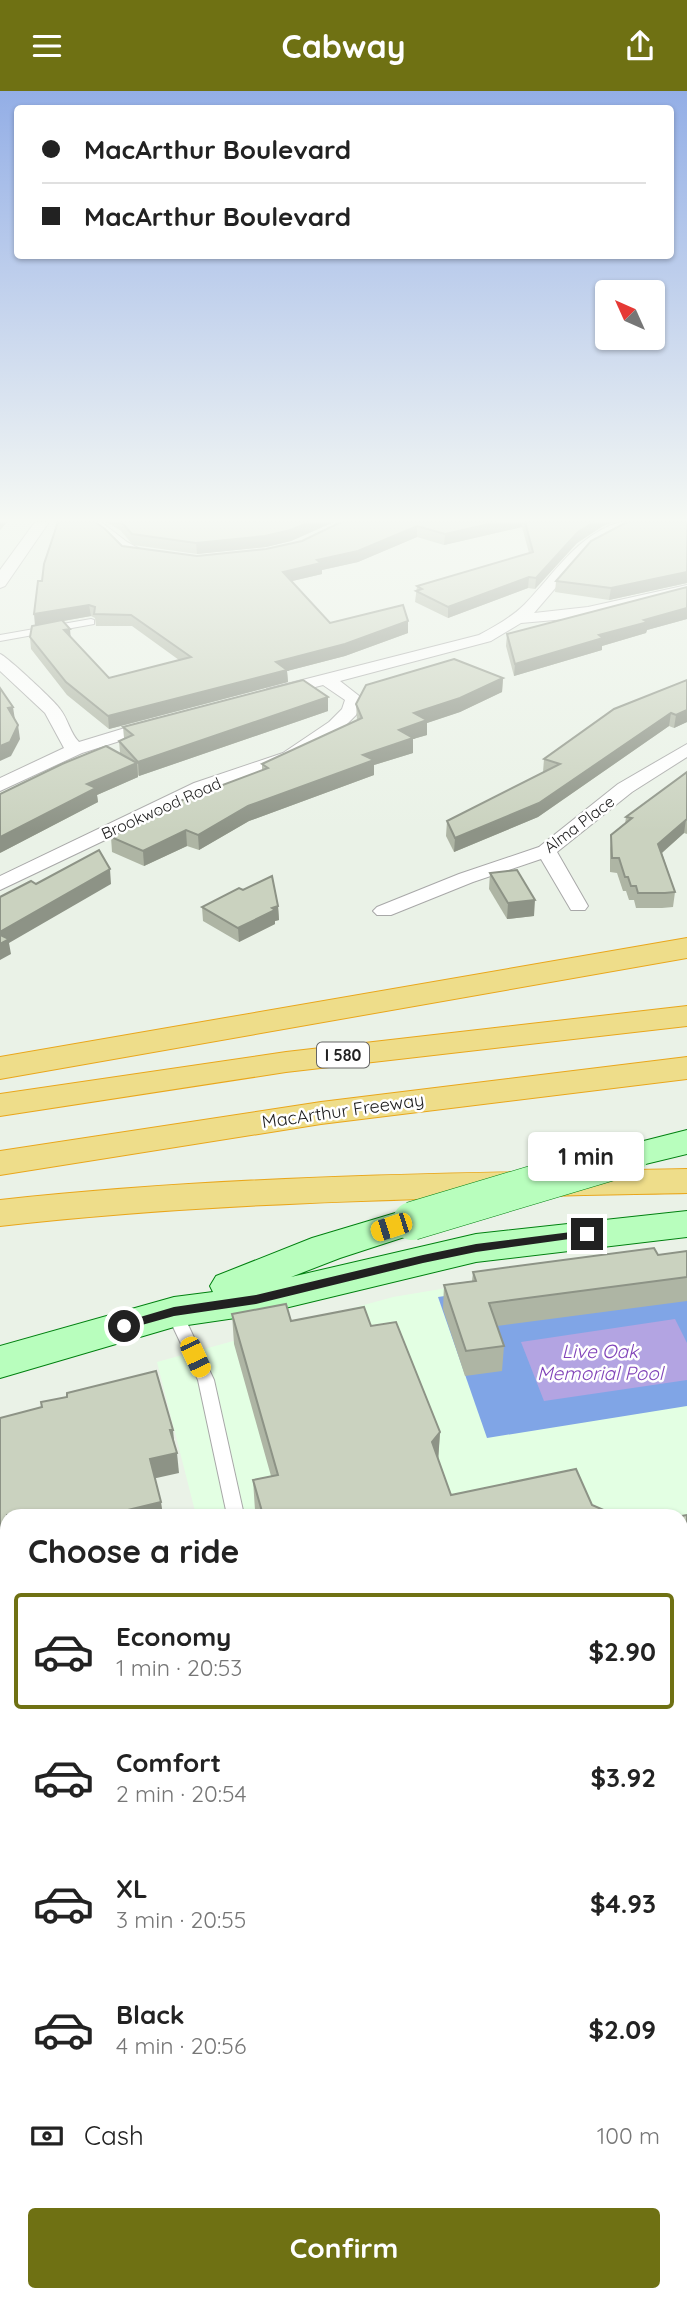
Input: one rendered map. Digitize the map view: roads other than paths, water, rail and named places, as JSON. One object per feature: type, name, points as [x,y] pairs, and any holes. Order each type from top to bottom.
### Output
[{"type":"highway","points":[[0,1068],[687,948]]},
{"type":"highway","points":[[132,1046],[462,1000],[687,974]]},
{"type":"highway","name":"I 580","points":[[0,1105],[299,1061],[687,1017]]},
{"type":"highway","name":"MacArthur Freeway","points":[[0,1163],[321,1113],[687,1068]]},
{"type":"highway","points":[[0,1213],[93,1201],[274,1190],[687,1181]]},
{"type":"main road","points":[[174,1312],[277,1266],[412,1220],[629,1156],[687,1142]]},
{"type":"main road","points":[[0,1362],[174,1312],[256,1300],[476,1248],[687,1224]]},
{"type":"street","points":[[260,696],[485,638],[507,625]]},
{"type":"street","points":[[0,659],[7,671],[52,711],[65,741],[76,749]]},
{"type":"street","name":"Brookwood Road","points":[[0,884],[201,787],[289,757],[335,726],[350,711],[354,699],[326,679]]},
{"type":"street","points":[[0,785],[76,749],[180,717]]},
{"type":"street","name":"Alma Place","points":[[384,911],[466,878],[546,851],[625,788],[687,749]]},
{"type":"street","points":[[546,851],[578,906]]},
{"type":"lane","points":[[0,639],[74,625]]},
{"type":"lane","points":[[174,1312],[206,1380],[235,1509]]},
{"type":"water","name":"Live Oak Memorial Pool","points":[[675,1319],[687,1343],[687,1380],[544,1401],[521,1342]]}]
